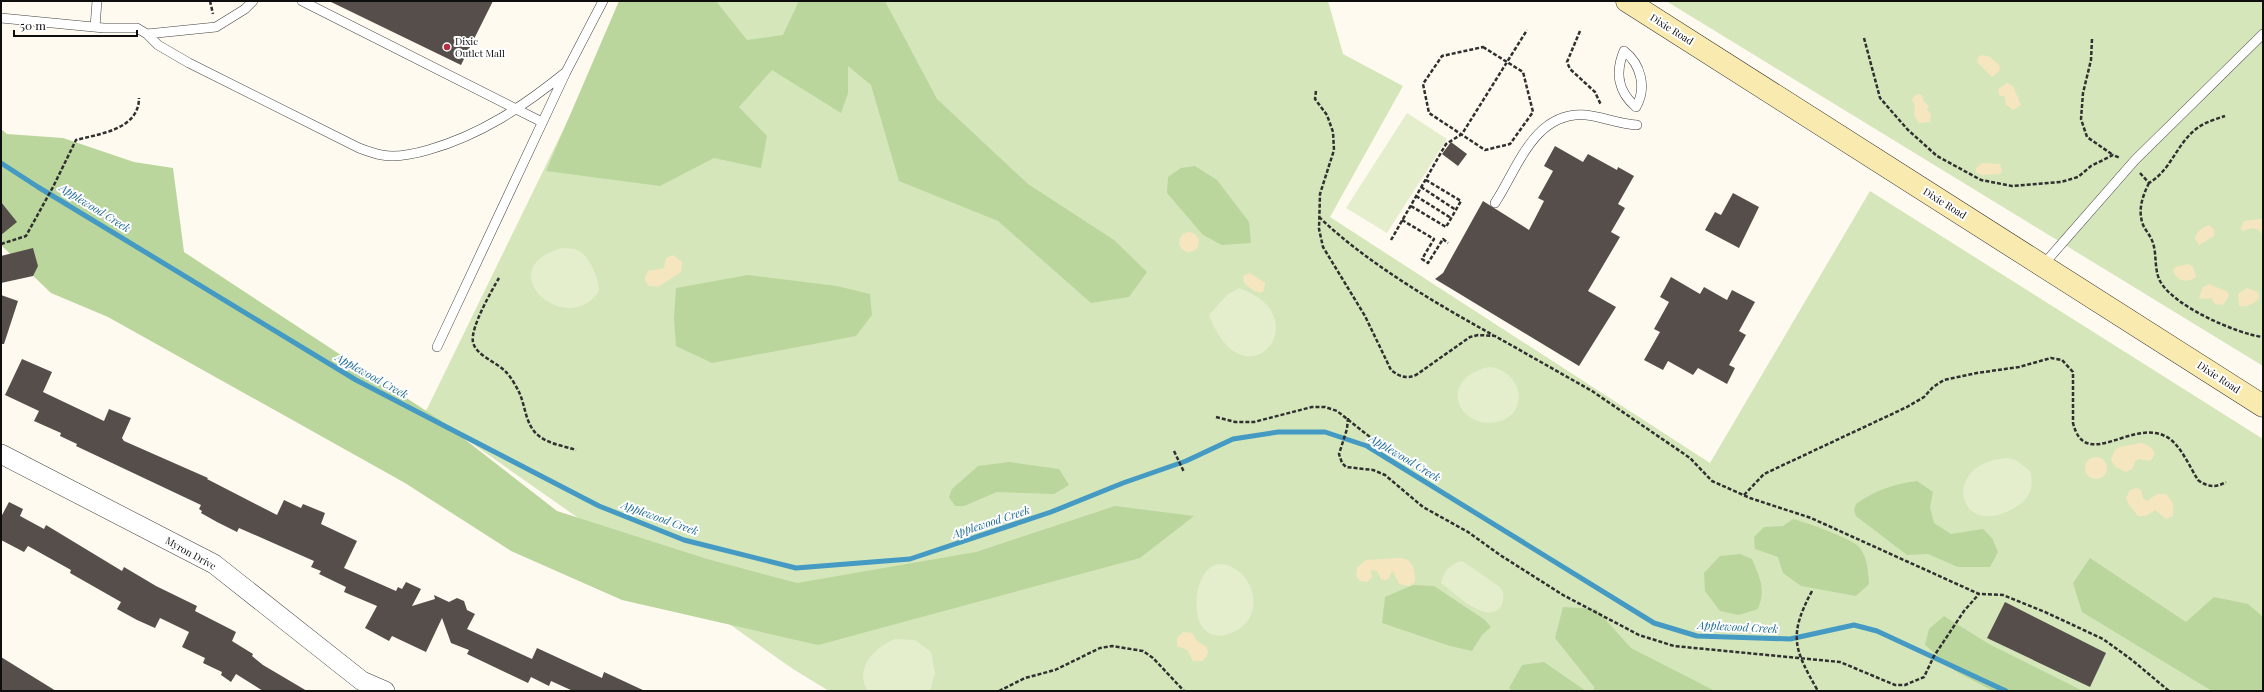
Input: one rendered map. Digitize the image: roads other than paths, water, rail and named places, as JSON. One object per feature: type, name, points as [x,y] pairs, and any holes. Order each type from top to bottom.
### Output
[{"type":"main road","name":"Dixie Road","points":[[1627,1],[2263,406]]},
{"type":"street","name":"Myron Drive","points":[[1,454],[214,564],[362,681],[385,691]]},
{"type":"lane","points":[[95,27],[97,1]]},
{"type":"lane","points":[[147,34],[216,27],[244,9],[253,1]]},
{"type":"lane","points":[[302,1],[542,122]]},
{"type":"lane","points":[[438,347],[542,122],[603,1]]},
{"type":"lane","points":[[1,18],[95,27],[137,28],[147,34],[158,46],[189,63],[359,148],[383,156],[410,155],[454,143],[500,120],[566,72]]},
{"type":"lane","points":[[2043,265],[2131,165],[2263,34]]},
{"type":"lane","points":[[1624,51],[1632,57],[1640,75],[1641,99],[1636,107],[1627,100],[1618,78],[1618,64],[1624,51]]},
{"type":"lane","points":[[1495,203],[1525,150],[1548,124],[1567,115],[1587,115],[1637,125]]},
{"type":"waterway","name":"Applewood Creek","points":[[1,163],[356,380],[599,506],[684,540],[796,568],[910,559],[1051,512],[1123,483],[1186,461],[1233,439],[1278,432],[1325,432],[1367,446],[1654,623],[1697,636],[1790,639],[1854,625],[1877,631],[2006,691]]},
{"type":"place","name":"Dixie Outlet Mall","points":[[447,47]]}]
